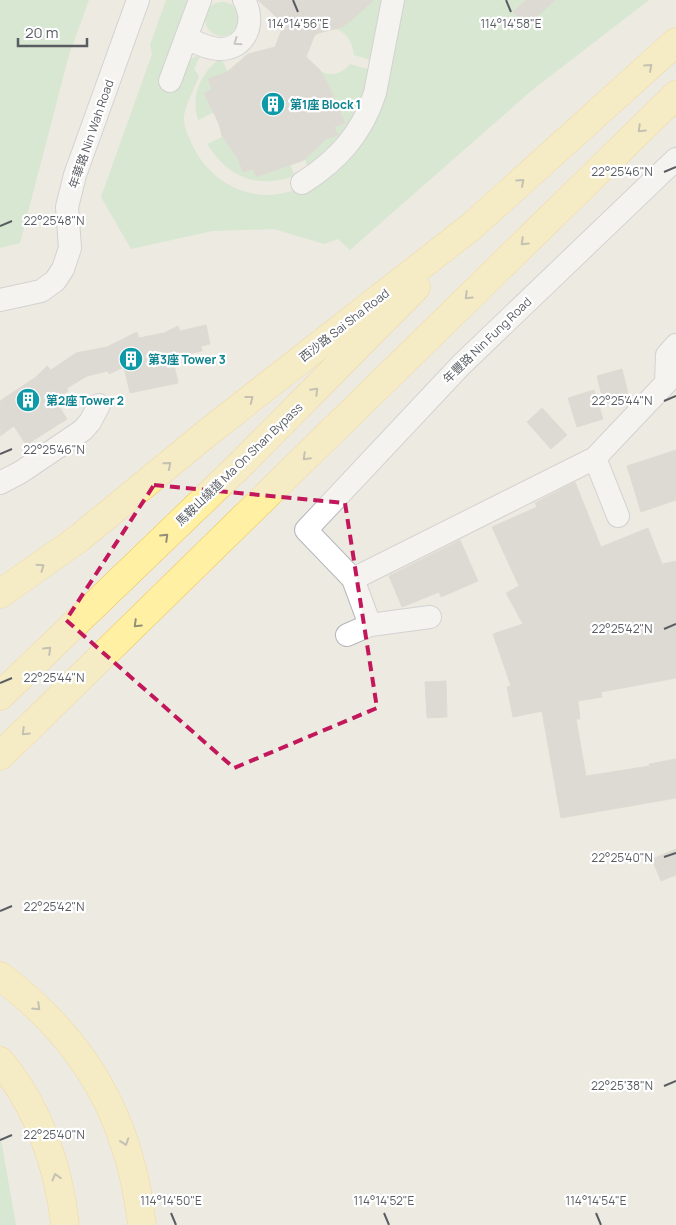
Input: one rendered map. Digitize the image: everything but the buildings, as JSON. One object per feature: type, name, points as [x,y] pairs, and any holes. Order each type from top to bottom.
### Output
[{"type":"main road","name":"西沙路 Sai Sha Road","points":[[0,594],[78,539],[212,429],[472,226],[676,42]]},
{"type":"main road","points":[[0,756],[172,590],[390,373],[676,95]]},
{"type":"main road","name":"馬鞍山繞道 Ma On Shan Bypass","points":[[0,696],[243,462],[362,342],[472,226]]},
{"type":"main road","points":[[0,976],[32,1002],[61,1031],[86,1062],[97,1081],[116,1118],[131,1162],[136,1180],[142,1225]]},
{"type":"main road","points":[[0,1061],[24,1095],[39,1125],[59,1188],[65,1225]]},
{"type":"street","name":"年華路 Nin Wah Road","points":[[0,300],[41,291],[55,282],[66,262],[70,248],[67,216],[71,191],[138,0]]},
{"type":"street","points":[[170,81],[200,0]]},
{"type":"street","points":[[186,38],[220,49],[238,42],[245,35],[249,26],[250,16],[244,0]]},
{"type":"street","points":[[302,183],[327,167],[338,157],[357,132],[368,112],[375,93],[393,0]]},
{"type":"street","name":"年豐路 Nin Fung Road","points":[[353,579],[306,530],[461,365],[676,159]]},
{"type":"street","points":[[370,625],[353,579],[595,458],[669,395],[666,383],[667,355],[676,345]]},
{"type":"street","points":[[0,483],[21,472],[83,430],[90,422],[99,405]]},
{"type":"street","points":[[595,458],[618,516]]},
{"type":"street","points":[[347,635],[370,625],[430,616]]},
{"type":"highlighted area","points":[[154,485],[345,503],[377,708],[234,768],[66,620]]},
{"type":"green space","points":[[0,0],[89,0],[69,55],[20,243],[0,248]]},
{"type":"green space","points":[[166,0],[194,0],[188,61],[196,56],[200,57],[194,69],[199,76],[184,115],[184,124],[194,149],[210,171],[231,186],[256,194],[270,195],[291,191],[326,180],[398,23],[404,0],[502,0],[516,13],[503,0],[649,0],[531,91],[350,250],[338,239],[324,244],[274,229],[212,231],[131,249],[101,197],[152,54],[150,45]]},
{"type":"green space","points":[[367,0],[385,0],[373,61],[354,55],[349,39],[338,30],[325,30],[311,40],[312,28]]},
{"type":"green space","points":[[222,2],[234,7],[239,19],[234,31],[222,36],[210,31],[205,19],[210,7]]},
{"type":"green space","points":[[306,55],[315,67],[326,73],[338,73],[350,64],[371,70],[359,109],[337,143],[308,168],[304,157],[300,56]]},
{"type":"green space","points":[[218,60],[222,60],[229,74],[225,107],[198,120],[196,95],[198,87],[211,66]]},
{"type":"green space","points":[[231,133],[289,162],[295,176],[281,180],[256,181],[234,172],[215,156],[207,144]]},
{"type":"green space","points":[[0,1134],[16,1225],[0,1225]]},
{"type":"place","name":"第1座 Block 1","points":[[273,104]]},
{"type":"place","name":"第3座 Tower 3","points":[[131,359]]},
{"type":"place","name":"第2座 Tower 2","points":[[28,400]]}]
